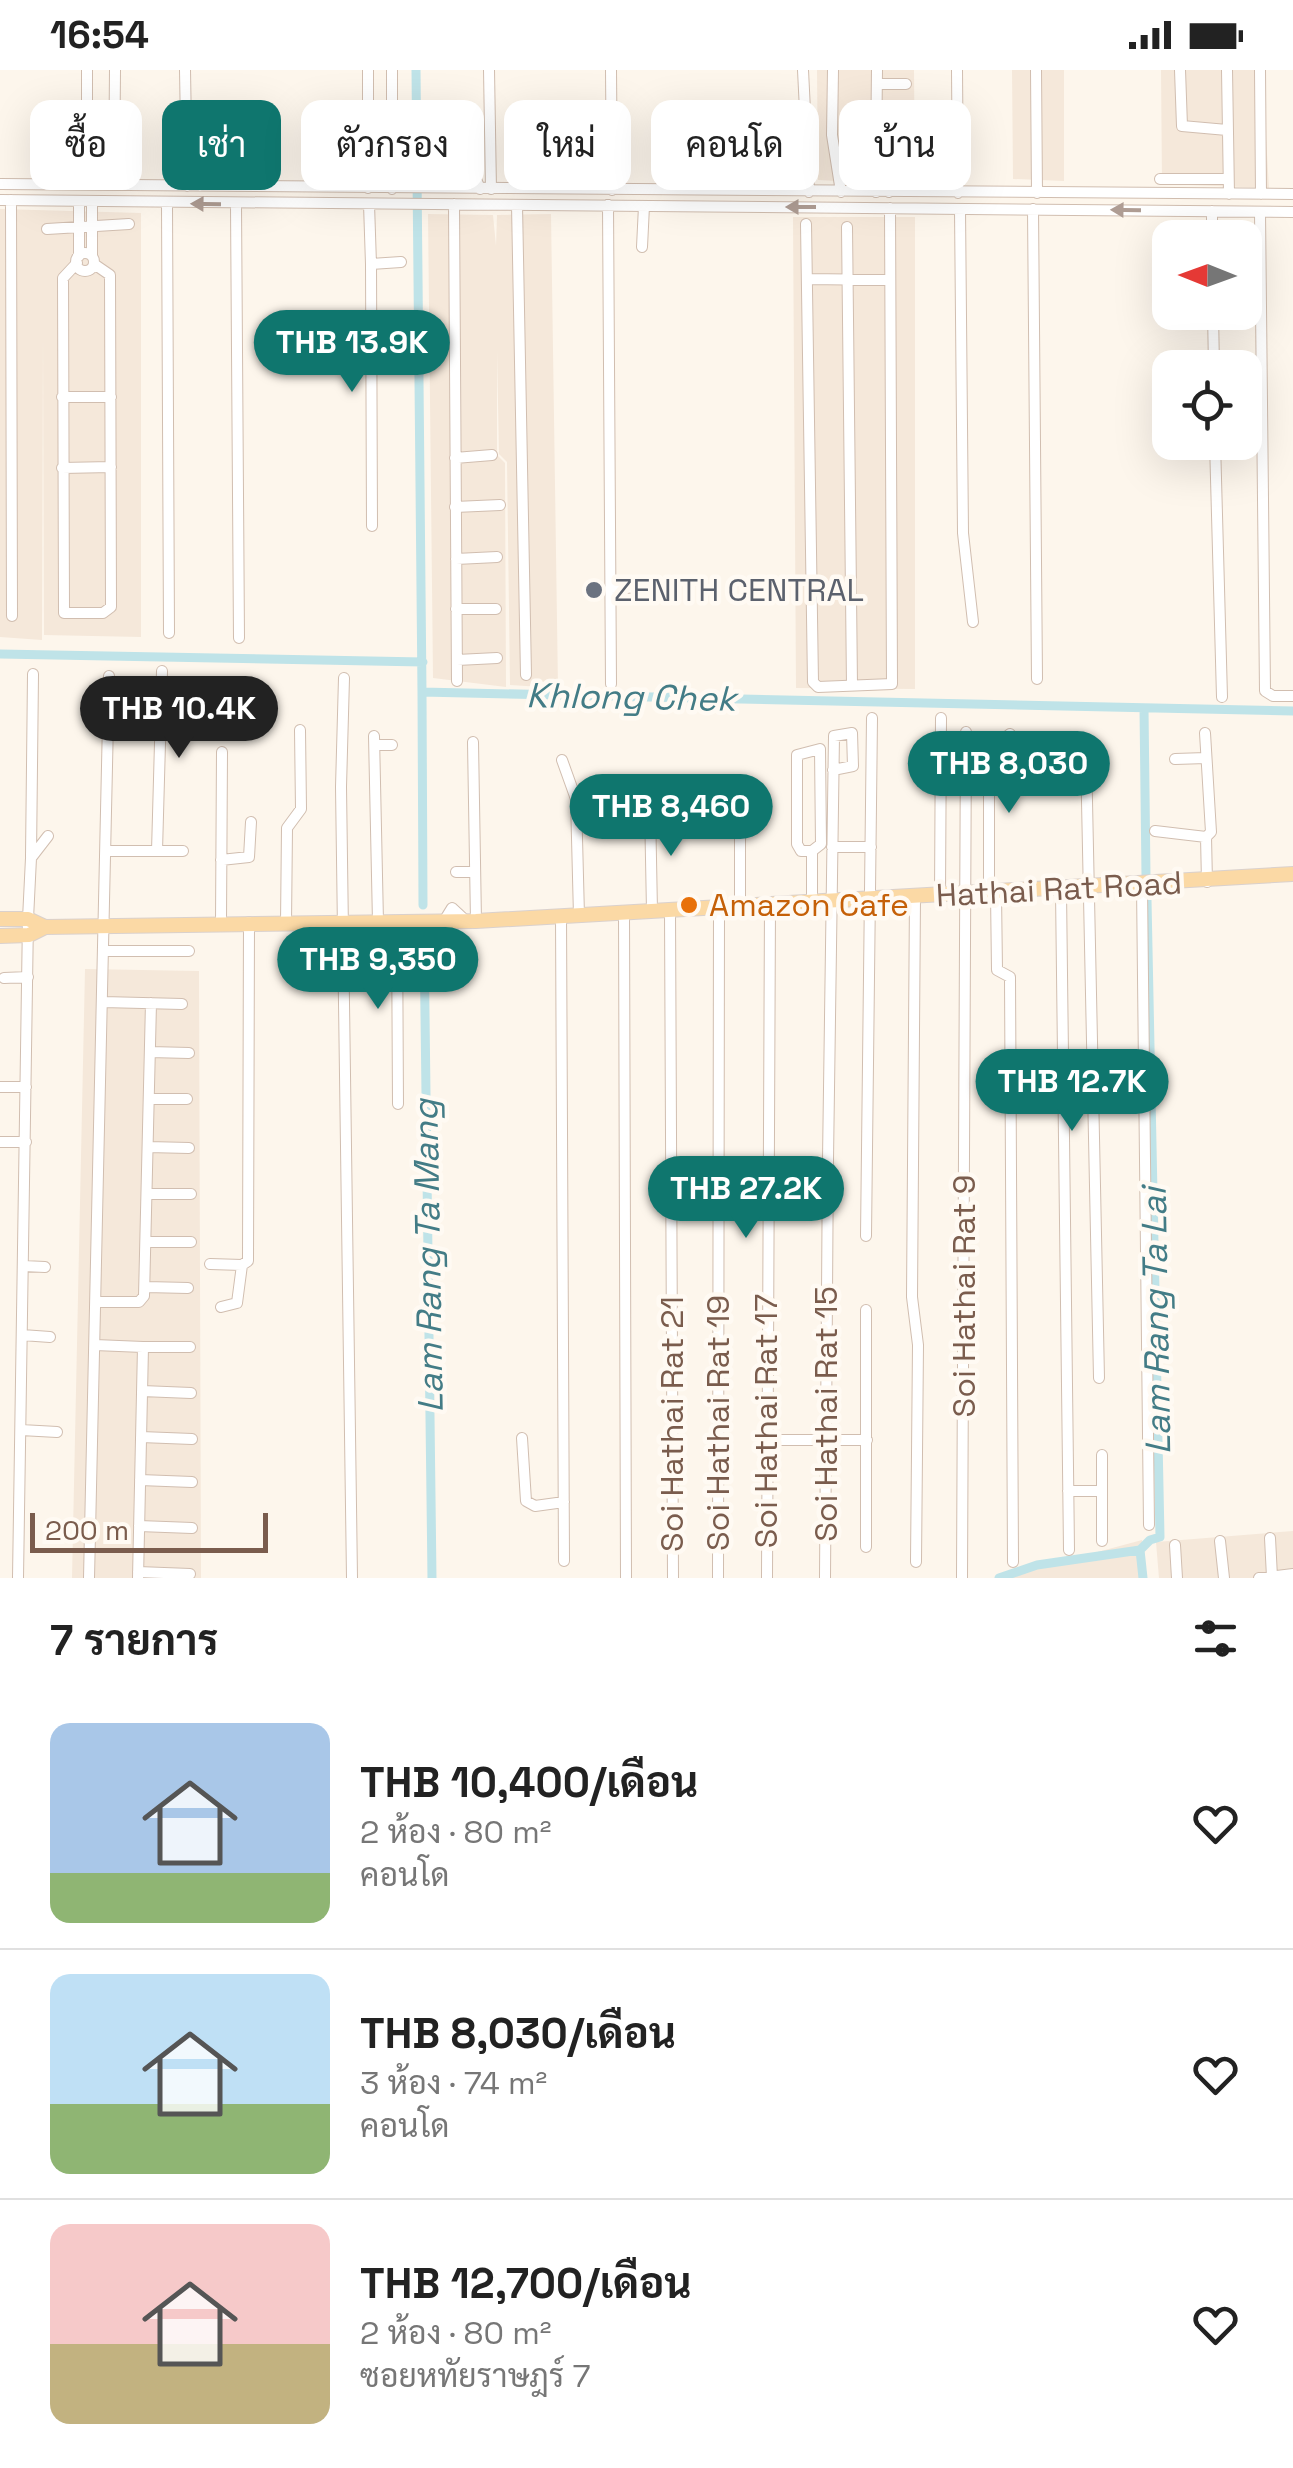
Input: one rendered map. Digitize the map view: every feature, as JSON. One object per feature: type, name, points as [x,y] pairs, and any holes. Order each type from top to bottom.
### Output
[{"type":"main road","name":"Hathai Rat Road","points":[[0,919],[28,927],[471,921],[1060,891],[1293,874]]},
{"type":"main road","name":"Hathai Rat Road","points":[[0,936],[28,927]]},
{"type":"street","points":[[87,70],[87,100]]},
{"type":"street","points":[[115,70],[115,100]]},
{"type":"street","points":[[188,70],[189,100]]},
{"type":"street","points":[[368,70],[368,100]]},
{"type":"street","points":[[392,70],[392,100]]},
{"type":"street","points":[[486,189],[489,70]]},
{"type":"street","points":[[611,70],[611,100]]},
{"type":"street","points":[[803,70],[809,192]]},
{"type":"street","points":[[833,70],[832,135],[841,192]]},
{"type":"street","points":[[877,70],[878,100]]},
{"type":"street","points":[[957,70],[958,192]]},
{"type":"street","points":[[1036,70],[1037,193]]},
{"type":"street","points":[[1180,70],[1182,126],[1227,130]]},
{"type":"street","points":[[1227,70],[1229,194]]},
{"type":"street","points":[[1260,70],[1262,194]]},
{"type":"street","points":[[878,84],[906,84]]},
{"type":"street","points":[[1160,178],[1228,178]]},
{"type":"street","points":[[0,184],[30,184]]},
{"type":"street","points":[[484,185],[486,189]]},
{"type":"street","points":[[281,188],[301,188]]},
{"type":"street","points":[[283,203],[284,188]]},
{"type":"street","points":[[486,189],[504,189]]},
{"type":"street","points":[[612,190],[1293,194]]},
{"type":"street","points":[[1002,193],[1002,209]]},
{"type":"street","points":[[12,616],[10,201],[1293,212]]},
{"type":"street","points":[[79,202],[85,260],[110,275],[111,607],[104,613],[61,610],[62,278],[85,260],[92,203]]},
{"type":"street","points":[[167,204],[169,633]]},
{"type":"street","points":[[369,204],[372,526]]},
{"type":"street","points":[[454,204],[457,682]]},
{"type":"street","points":[[236,205],[239,638]]},
{"type":"street","points":[[517,205],[526,674]]},
{"type":"street","points":[[608,206],[611,684]]},
{"type":"street","points":[[642,247],[644,206]]},
{"type":"street","points":[[806,224],[813,682],[818,687],[894,682],[890,208]]},
{"type":"street","points":[[960,209],[963,533],[973,622]]},
{"type":"street","points":[[1033,210],[1037,678]]},
{"type":"street","points":[[1212,211],[1212,220]]},
{"type":"street","points":[[1260,212],[1266,692],[1293,696]]},
{"type":"street","points":[[47,229],[92,223],[130,224]]},
{"type":"street","points":[[848,227],[852,686]]},
{"type":"street","points":[[371,264],[401,262]]},
{"type":"street","points":[[807,280],[888,280]]},
{"type":"street","points":[[62,397],[111,397]]},
{"type":"street","points":[[454,458],[492,456]]},
{"type":"street","points":[[1215,460],[1222,697]]},
{"type":"street","points":[[62,468],[111,467]]},
{"type":"street","points":[[455,506],[500,504]]},
{"type":"street","points":[[456,559],[496,557]]},
{"type":"street","points":[[610,588],[663,587]]},
{"type":"street","points":[[456,609],[496,609]]},
{"type":"street","points":[[457,660],[497,658]]},
{"type":"street","points":[[157,851],[162,671]]},
{"type":"street","points":[[18,1578],[33,674]]},
{"type":"street","points":[[89,1578],[109,676]]},
{"type":"street","points":[[344,678],[349,712],[344,922],[352,1578]]},
{"type":"street","points":[[866,1236],[872,718]]},
{"type":"street","points":[[940,718],[940,896]]},
{"type":"street","points":[[108,721],[160,721]]},
{"type":"street","points":[[286,923],[287,828],[301,809],[300,730]]},
{"type":"street","name":"Soi Hathai Rat 9","points":[[962,1578],[966,732]]},
{"type":"street","points":[[1205,732],[1210,832],[1206,837],[1207,882]]},
{"type":"street","points":[[1010,734],[989,751],[997,970],[1010,978],[1013,1562]]},
{"type":"street","points":[[378,922],[374,741],[392,744]]},
{"type":"street","points":[[471,921],[475,872],[473,742]]},
{"type":"street","points":[[1060,746],[1084,751],[1086,778],[1099,1378]]},
{"type":"street","points":[[820,749],[822,844],[812,851],[801,850],[796,844],[797,755],[820,749]]},
{"type":"street","points":[[221,922],[222,752]]},
{"type":"street","points":[[1175,760],[1206,758]]},
{"type":"street","points":[[562,760],[576,800],[580,916]]},
{"type":"street","name":"Soi Hathai Rat 15","points":[[826,1578],[833,770]]},
{"type":"street","points":[[1066,775],[1086,778]]},
{"type":"street","points":[[740,780],[740,906]]},
{"type":"street","points":[[650,808],[652,911]]},
{"type":"street","points":[[221,860],[250,856],[251,822]]},
{"type":"street","points":[[1154,832],[1206,837]]},
{"type":"street","points":[[31,858],[48,836]]},
{"type":"street","points":[[832,847],[871,847]]},
{"type":"street","points":[[106,851],[182,850]]},
{"type":"street","points":[[812,851],[812,902]]},
{"type":"street","points":[[456,872],[475,872]]},
{"type":"street","points":[[1142,886],[1149,1525]]},
{"type":"street","points":[[1060,891],[1068,1550]]},
{"type":"street","points":[[915,897],[912,1297],[918,1345],[916,1562]]},
{"type":"street","name":"Soi Hathai Rat 17","points":[[766,1578],[770,904]]},
{"type":"street","name":"Soi Hathai Rat 19","points":[[718,1578],[719,908]]},
{"type":"street","name":"Soi Hathai Rat 21","points":[[670,911],[674,1578]]},
{"type":"street","points":[[624,913],[626,1578]]},
{"type":"street","points":[[561,916],[564,1561]]},
{"type":"street","points":[[397,921],[398,1104]]},
{"type":"street","points":[[210,1264],[242,1265],[248,1261],[249,922]]},
{"type":"street","points":[[104,952],[188,952]]},
{"type":"street","points":[[4,978],[28,977]]},
{"type":"street","points":[[103,1002],[182,1004]]},
{"type":"street","points":[[96,1302],[139,1302],[146,1287],[152,1004]]},
{"type":"street","points":[[150,1052],[189,1053]]},
{"type":"street","points":[[0,1088],[26,1088]]},
{"type":"street","points":[[150,1099],[188,1099]]},
{"type":"street","points":[[0,1142],[26,1142]]},
{"type":"street","points":[[148,1148],[189,1148]]},
{"type":"street","points":[[147,1194],[190,1194]]},
{"type":"street","points":[[146,1242],[191,1242]]},
{"type":"street","points":[[221,1307],[237,1303],[241,1296],[242,1265]]},
{"type":"street","points":[[23,1266],[46,1267]]},
{"type":"street","points":[[146,1287],[188,1288]]},
{"type":"street","points":[[866,1310],[866,1547]]},
{"type":"street","points":[[22,1335],[50,1337]]},
{"type":"street","points":[[95,1345],[190,1347]]},
{"type":"street","points":[[143,1347],[138,1575],[190,1574]]},
{"type":"street","points":[[142,1391],[191,1393]]},
{"type":"street","points":[[21,1430],[57,1432]]},
{"type":"street","points":[[141,1437],[192,1439]]},
{"type":"street","points":[[522,1438],[526,1500],[535,1506],[564,1502]]},
{"type":"street","points":[[766,1440],[867,1440]]},
{"type":"street","points":[[1102,1455],[1102,1541]]},
{"type":"street","points":[[140,1480],[192,1482]]},
{"type":"street","points":[[1068,1491],[1102,1491]]},
{"type":"street","points":[[138,1526],[192,1528]]},
{"type":"street","points":[[1270,1538],[1272,1577]]},
{"type":"street","points":[[1220,1541],[1224,1578]]},
{"type":"street","points":[[1174,1545],[1177,1578]]},
{"type":"street","points":[[1259,1578],[1293,1574]]},
{"type":"shaded area","points":[[817,70],[914,70],[914,100],[839,100],[839,181],[819,180]]},
{"type":"shaded area","points":[[1012,70],[1064,70],[1064,181],[1013,179]]},
{"type":"shaded area","points":[[1161,70],[1262,70],[1269,188],[1162,184]]},
{"type":"shaded area","points":[[0,209],[141,213],[141,637],[44,635],[43,335],[42,640],[0,637]]},
{"type":"shaded area","points":[[428,214],[493,215],[496,246],[497,215],[551,214],[558,688],[510,685],[507,462],[499,454],[497,350],[497,455],[505,463],[506,687],[433,678]]},
{"type":"shaded area","points":[[793,217],[915,217],[915,689],[796,688]]},
{"type":"shaded area","points":[[85,969],[199,971],[201,1578],[72,1578]]},
{"type":"shaded area","points":[[1293,1531],[1293,1578],[1159,1578],[1156,1542]]},
{"type":"shaded area","points":[[1142,1540],[1146,1578],[1001,1578]]},
{"type":"waterway","name":"Khlong Chek","points":[[416,70],[422,692],[1293,711]]},
{"type":"waterway","name":"Khlong Chek","points":[[0,654],[423,662]]},
{"type":"waterway","name":"Lam Rang Ta Mang","points":[[422,692],[423,905]]},
{"type":"waterway","name":"Lam Rang Ta Lai","points":[[1144,708],[1146,876]]},
{"type":"waterway","name":"Lam Rang Ta Lai","points":[[1140,1550],[1160,1537],[1147,900]]},
{"type":"waterway","name":"Lam Rang Ta Mang","points":[[424,933],[432,1578]]},
{"type":"waterway","points":[[999,1578],[1037,1565],[1140,1550],[1143,1578]]},
{"type":"place","name":"ZENITH CENTRAL","points":[[594,590]]},
{"type":"place","name":"Amazon Cafe","points":[[689,905]]}]
